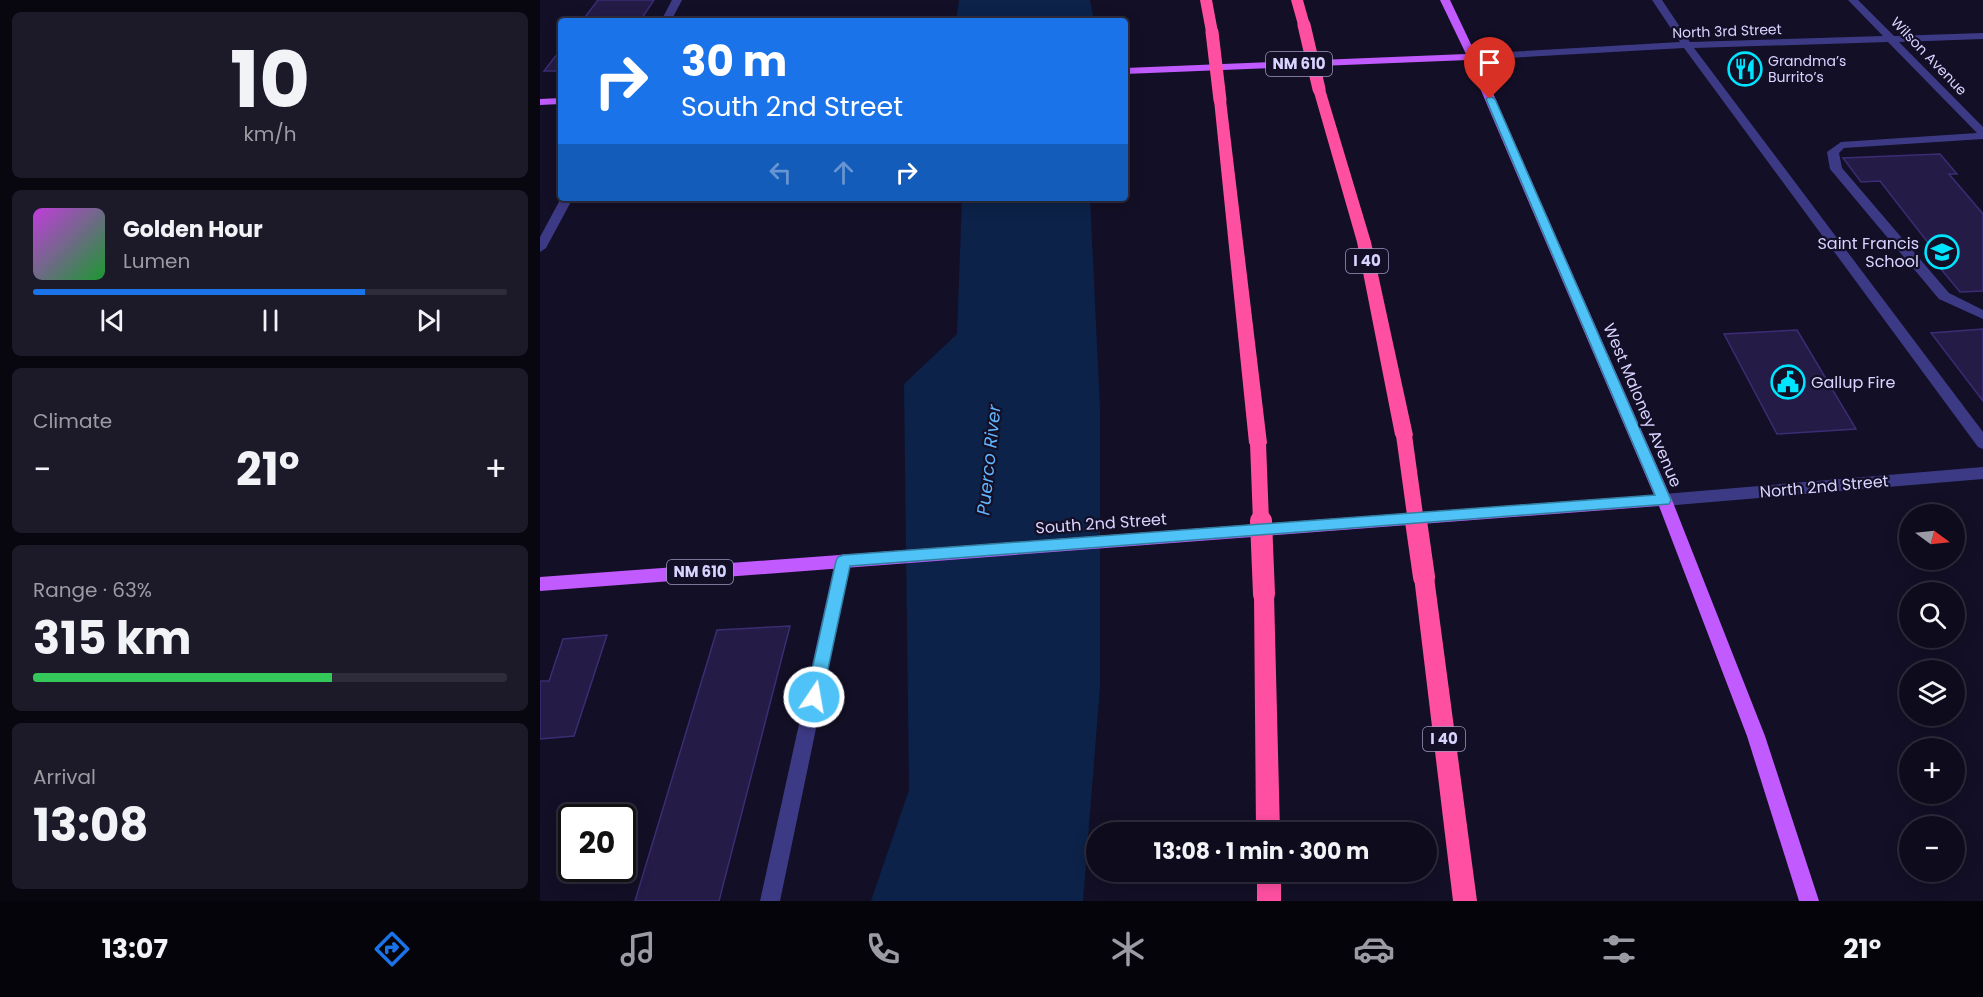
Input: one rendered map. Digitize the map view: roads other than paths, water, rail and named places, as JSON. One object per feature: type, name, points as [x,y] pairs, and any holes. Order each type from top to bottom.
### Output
[{"type":"highway","points":[[1206,0],[1220,100],[1258,443],[1264,594],[1268,822]]},
{"type":"highway","name":"I 40","points":[[1297,0],[1318,89],[1364,243],[1404,435],[1464,901]]},
{"type":"highway","points":[[1269,882],[1269,901]]},
{"type":"main road","name":"West Maloney Avenue","points":[[1445,0],[1472,57],[1664,500],[1756,735],[1809,901]]},
{"type":"main road","name":"NM 610","points":[[1128,71],[1472,57]]},
{"type":"main road","points":[[540,102],[558,100]]},
{"type":"main road","name":"South 2nd Street","points":[[540,584],[1140,537],[1664,500]]},
{"type":"street","points":[[668,18],[677,0]]},
{"type":"street","points":[[1657,0],[1687,45],[1983,443]]},
{"type":"street","name":"Wilson Avenue","points":[[1853,0],[1983,135]]},
{"type":"street","name":"North 3rd Street","points":[[1472,57],[1687,45],[1983,36]]},
{"type":"street","points":[[1983,135],[1841,145],[1833,152],[1836,169],[1944,296],[1983,315]]},
{"type":"street","points":[[540,248],[565,201]]},
{"type":"street","name":"North 2nd Street","points":[[1664,500],[1983,473]]},
{"type":"street","points":[[771,901],[852,560]]},
{"type":"water","points":[[959,0],[1090,0],[1093,18],[956,18]]},
{"type":"water","name":"Puerco River","points":[[962,201],[1090,201],[1100,408],[1100,687],[1089,822],[1086,822],[1083,901],[871,901],[909,790],[904,384],[957,334]]},
{"type":"place","name":"Grandma’s Burrito’s","points":[[1745,69]]},
{"type":"place","name":"Saint Francis School","points":[[1942,252]]},
{"type":"place","name":"Gallup Fire","points":[[1788,382]]}]
